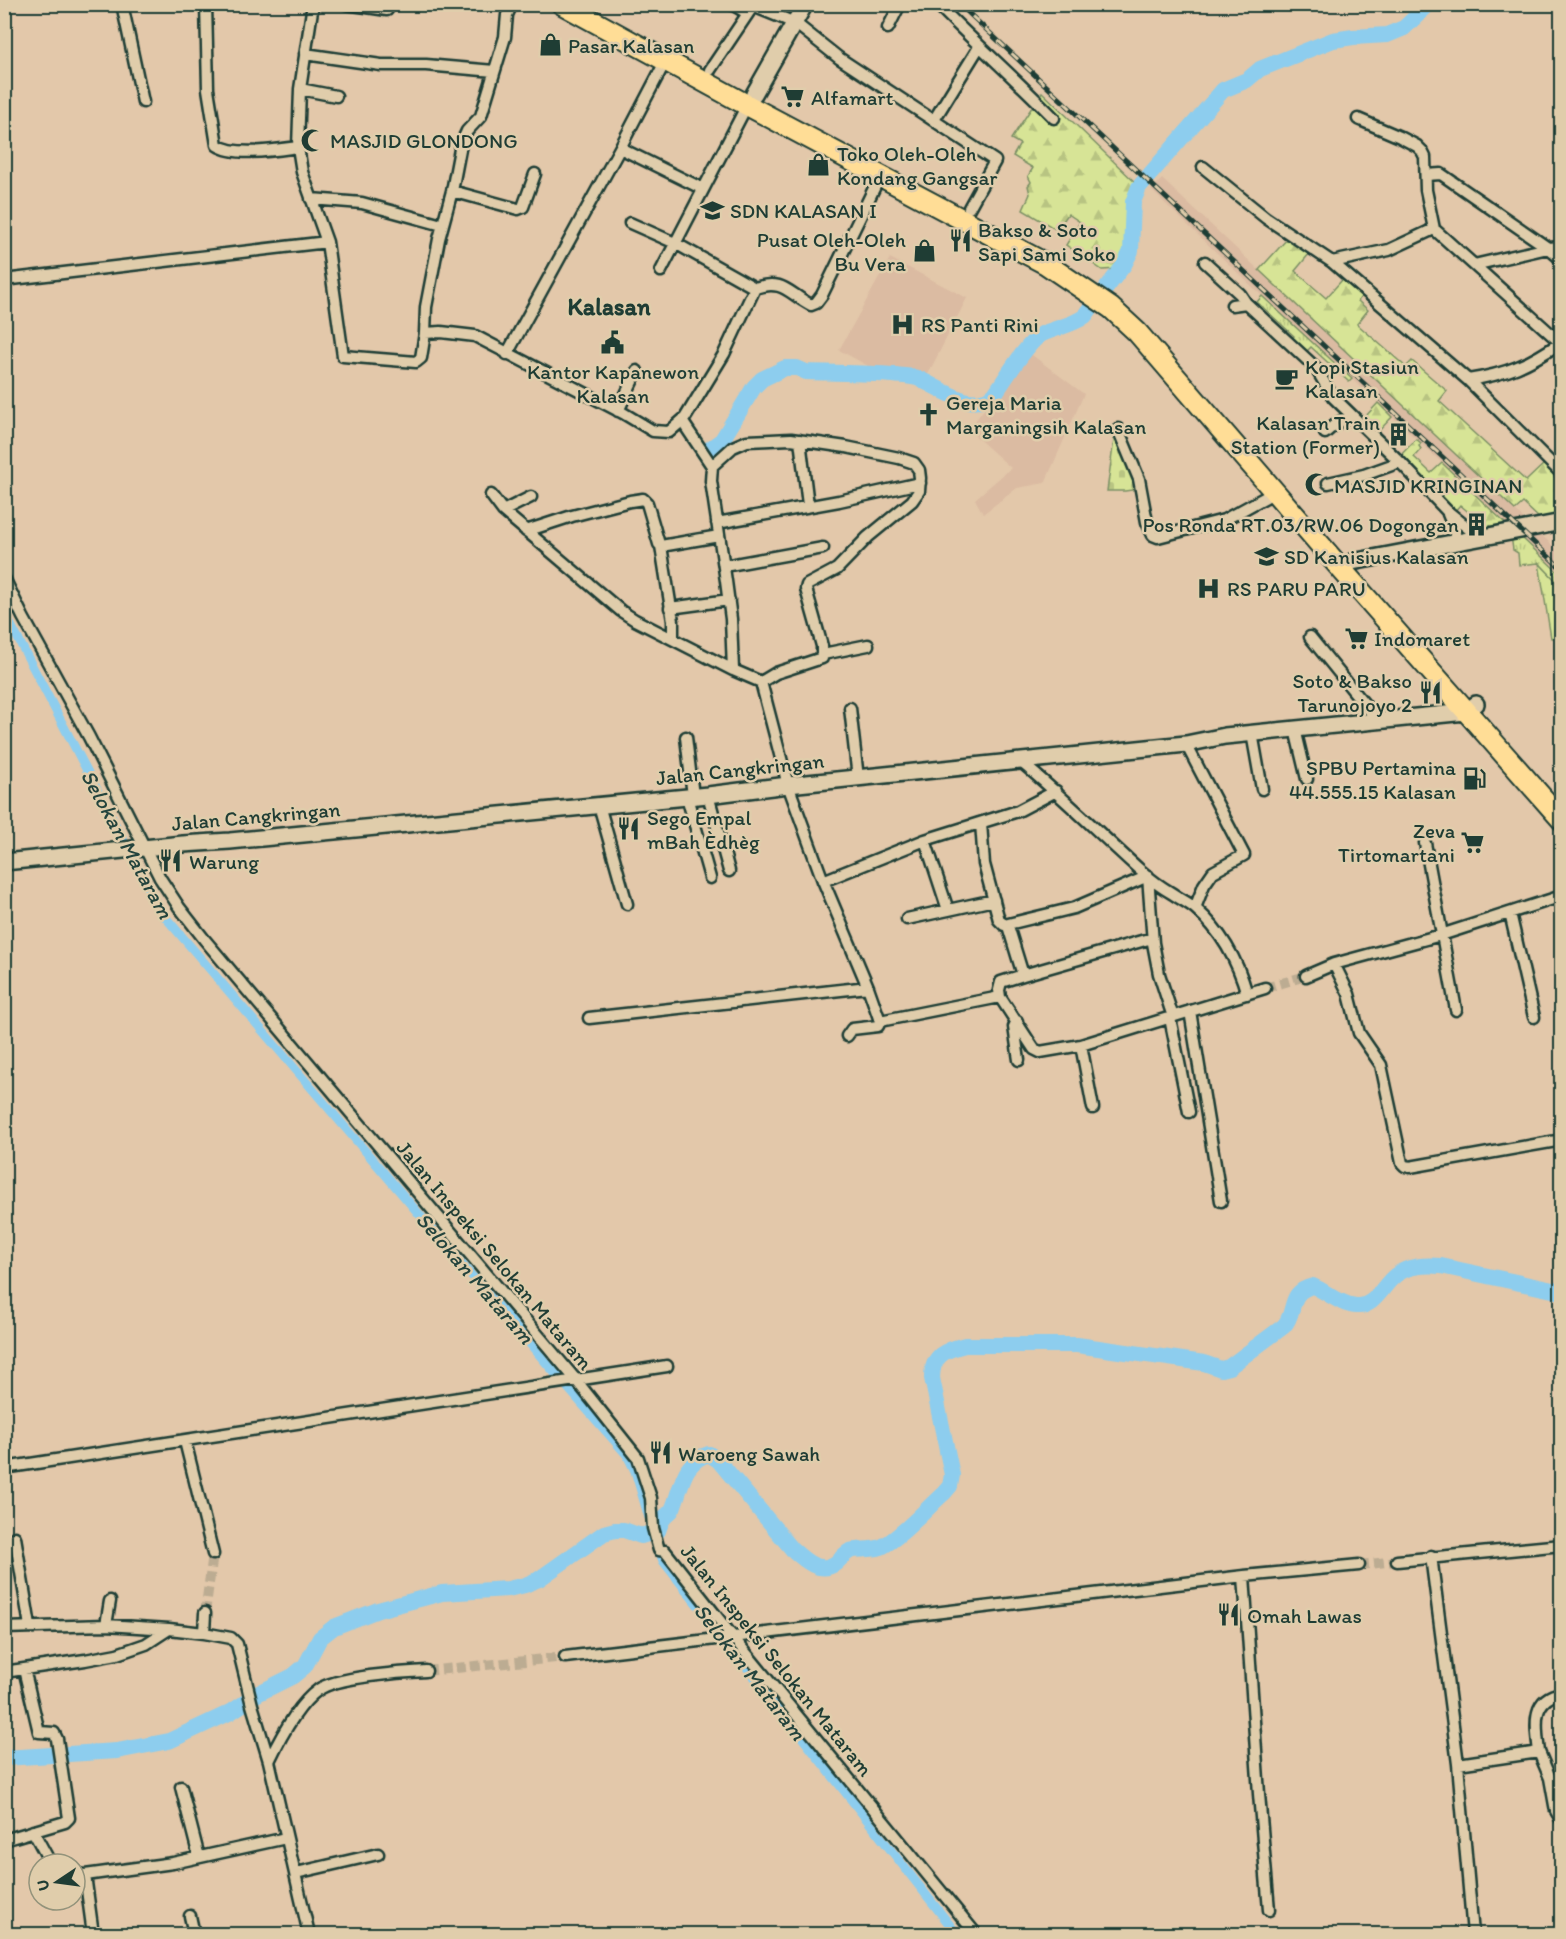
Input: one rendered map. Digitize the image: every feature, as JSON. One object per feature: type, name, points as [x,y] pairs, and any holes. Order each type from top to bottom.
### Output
[{"type":"highway","points":[[562,4],[1047,249],[1081,278],[1146,322],[1347,566],[1471,708],[1562,820]]},
{"type":"highway","points":[[590,4],[674,60],[710,70],[751,100],[879,176],[1046,264],[1081,278]]},
{"type":"highway","points":[[1115,303],[1137,332],[1275,492],[1347,566]]},
{"type":"highway","points":[[1471,708],[1562,801]]},
{"type":"main road","points":[[751,100],[805,4]]},
{"type":"main road","points":[[1347,566],[1455,541],[1562,522]]},
{"type":"main road","name":"Jalan Cangkringan","points":[[4,862],[696,796],[1021,762],[1186,744],[1251,733],[1378,721],[1471,708]]},
{"type":"street","points":[[122,4],[143,102]]},
{"type":"street","points":[[206,4],[208,89],[217,145],[225,150],[252,151],[298,147]]},
{"type":"street","points":[[313,4],[300,89],[298,147],[311,199],[327,242],[343,356],[416,362],[421,358],[426,307],[461,144],[467,131],[481,116],[505,37],[507,15],[512,4]]},
{"type":"street","points":[[346,4],[387,10]]},
{"type":"street","points":[[732,4],[747,13]]},
{"type":"street","points":[[888,28],[900,4]]},
{"type":"street","points":[[937,4],[979,47],[1032,94],[1054,118]]},
{"type":"street","points":[[710,70],[747,13],[754,6],[795,23],[839,58],[995,161],[969,208]]},
{"type":"street","points":[[934,120],[979,47]]},
{"type":"street","points":[[305,54],[381,65],[426,65],[495,71]]},
{"type":"street","points":[[507,354],[620,148],[674,60]]},
{"type":"street","points":[[300,89],[336,96]]},
{"type":"street","points":[[661,271],[751,100]]},
{"type":"street","points":[[1358,119],[1417,146],[1425,157],[1426,190],[1434,229],[1561,344],[1526,365],[1495,375],[1468,380]]},
{"type":"street","points":[[620,148],[703,189]]},
{"type":"street","points":[[1203,167],[1266,218],[1332,262],[1468,380],[1562,474]]},
{"type":"street","points":[[452,191],[518,209],[523,207],[535,174]]},
{"type":"street","points":[[1426,175],[1441,174],[1562,260]]},
{"type":"street","points":[[630,223],[675,243],[755,288],[770,284],[777,285],[811,305],[816,303],[822,295],[879,176]]},
{"type":"street","points":[[311,199],[362,203],[442,225]]},
{"type":"street","points":[[1332,262],[1389,250],[1434,229]]},
{"type":"street","points":[[4,280],[327,242]]},
{"type":"street","points":[[1474,265],[1548,248],[1562,247]]},
{"type":"street","points":[[1205,262],[1315,367],[1333,398],[1447,511],[1479,537]]},
{"type":"street","points":[[424,333],[441,332],[476,336],[653,431],[669,432],[682,421],[724,354],[755,288]]},
{"type":"street","points":[[1232,305],[1246,303]]},
{"type":"street","points":[[618,411],[637,371]]},
{"type":"street","points":[[1325,433],[1342,420],[1350,418],[1357,421]]},
{"type":"street","points":[[682,421],[712,466],[711,481],[729,600],[733,670]]},
{"type":"street","points":[[1119,429],[1139,479],[1153,535],[1158,537],[1224,520],[1275,492]]},
{"type":"street","points":[[712,466],[739,443],[791,439],[882,453],[914,463],[919,470],[919,491],[912,501],[868,537],[842,564],[807,585],[806,589],[823,654],[820,660],[776,673],[761,682]]},
{"type":"street","points":[[800,440],[807,505]]},
{"type":"street","points":[[1328,483],[1364,475],[1400,462]]},
{"type":"street","points":[[717,523],[839,501],[920,483]]},
{"type":"street","points":[[491,495],[503,512],[621,611],[733,670],[761,682]]},
{"type":"street","points":[[503,512],[531,497]]},
{"type":"street","points":[[526,531],[572,516],[643,499],[647,503],[661,546],[673,639]]},
{"type":"street","points":[[1447,511],[1455,531],[1455,541]]},
{"type":"street","points":[[661,546],[719,536]]},
{"type":"street","points":[[724,566],[823,548]]},
{"type":"street","name":"Jalan Inspeksi Selokan Mataram","points":[[4,578],[88,737],[142,848],[173,897],[204,939],[638,1458],[651,1498],[653,1528],[659,1550],[665,1551],[726,1638],[976,1935]]},
{"type":"street","points":[[670,608],[729,600]]},
{"type":"street","points":[[1310,637],[1378,721]]},
{"type":"street","points":[[823,654],[868,645]]},
{"type":"street","points":[[761,682],[788,785],[823,881],[880,1021],[878,1026],[852,1029],[847,1036]]},
{"type":"street","points":[[850,708],[858,778]]},
{"type":"street","points":[[1295,729],[1307,779]]},
{"type":"street","points":[[1251,733],[1262,789]]},
{"type":"street","points":[[686,737],[710,878]]},
{"type":"street","points":[[1186,744],[1244,855],[1213,872],[1204,885],[1195,908]]},
{"type":"street","points":[[1021,762],[1148,876],[1171,894],[1195,908],[1212,925],[1241,973],[1247,994]]},
{"type":"street","points":[[823,881],[925,840],[1018,811],[1056,791]]},
{"type":"street","points":[[696,796],[729,871]]},
{"type":"street","points":[[599,805],[627,904]]},
{"type":"street","points":[[981,823],[984,864],[1001,924],[1008,926],[1074,908],[1148,876]]},
{"type":"street","points":[[925,840],[948,910]]},
{"type":"street","points":[[1425,843],[1456,1010]]},
{"type":"street","points":[[1148,876],[1152,938],[1159,974],[1172,1017],[1189,1112]]},
{"type":"street","points":[[1306,976],[1334,964],[1441,935],[1562,896]]},
{"type":"street","points":[[907,919],[994,900]]},
{"type":"street","points":[[1510,913],[1534,1017]]},
{"type":"street","points":[[1008,926],[1023,975]]},
{"type":"street","points":[[1152,938],[1001,982],[1000,997],[1038,1052],[1081,1045],[1265,988]]},
{"type":"street","points":[[1334,964],[1349,994],[1359,1033],[1381,1065],[1402,1163],[1405,1166],[1410,1167],[1562,1140]]},
{"type":"street","points":[[589,1018],[868,987]]},
{"type":"street","points":[[880,1021],[1000,997]]},
{"type":"street","points":[[1190,1011],[1221,1201]]},
{"type":"street","points":[[1017,1021],[1014,1027],[1019,1060]]},
{"type":"street","points":[[1081,1045],[1093,1108]]},
{"type":"street","points":[[4,1467],[185,1441],[667,1365]]},
{"type":"street","points":[[185,1441],[213,1554]]},
{"type":"street","points":[[15,1537],[30,1626]]},
{"type":"street","points":[[1397,1561],[1562,1545]]},
{"type":"street","points":[[1431,1556],[1458,1764],[1473,1935]]},
{"type":"street","points":[[565,1656],[1244,1576],[1359,1565]]},
{"type":"street","points":[[1244,1576],[1269,1910]]},
{"type":"street","points":[[106,1625],[110,1601]]},
{"type":"street","points":[[204,1633],[205,1613]]},
{"type":"street","points":[[4,1628],[106,1625],[169,1629],[231,1638],[237,1644],[269,1761],[308,1934]]},
{"type":"street","points":[[4,1672],[117,1654],[146,1644],[169,1629]]},
{"type":"street","points":[[4,1840],[65,1822],[69,1818],[57,1739],[54,1733],[41,1733],[37,1728],[24,1669]]},
{"type":"street","points":[[269,1761],[282,1735],[300,1709],[321,1688],[356,1678],[426,1671]]},
{"type":"street","points":[[1562,1693],[1547,1697],[1540,1704],[1537,1714],[1539,1752],[1550,1778],[1556,1811],[1562,1821]]},
{"type":"street","points":[[1458,1764],[1539,1752]]},
{"type":"street","points":[[181,1787],[199,1857]]},
{"type":"street","points":[[33,1831],[44,1852]]},
{"type":"street","points":[[87,1874],[199,1857],[286,1838]]},
{"type":"street","points":[[296,1873],[378,1854]]},
{"type":"street","points":[[87,1907],[93,1935]]},
{"type":"street","points":[[190,1916],[194,1935]]},
{"type":"shaded area","points":[[1162,179],[1528,523],[1510,526],[1262,296],[1151,190]]},
{"type":"shaded area","name":"RS Panti Rini","points":[[890,258],[967,298],[926,378],[908,374],[883,374],[839,350]]},
{"type":"shaded area","points":[[1028,352],[1084,394],[1045,483],[1017,488],[983,514],[975,499],[1011,468],[973,434],[972,425]]},
{"type":"shaded area","points":[[1538,532],[1561,553],[1561,575],[1519,535]]},
{"type":"green space","points":[[1042,92],[1141,188],[1142,196],[1135,207],[1130,234],[1122,263],[1118,269],[1102,270],[1066,245],[1080,222],[1068,214],[1057,230],[1023,210],[1030,194],[1028,186],[1031,182],[1028,176],[1033,168],[1013,156],[1020,144],[1011,139]]},
{"type":"green space","points":[[1288,238],[1309,254],[1295,271],[1326,298],[1342,280],[1364,293],[1358,301],[1368,310],[1357,324],[1406,367],[1412,361],[1447,391],[1439,401],[1526,481],[1545,463],[1561,478],[1561,517],[1541,520],[1523,503],[1515,510],[1259,270]]},
{"type":"green space","points":[[1262,296],[1352,379],[1349,382],[1311,347],[1304,354],[1290,341],[1294,336],[1257,302]]},
{"type":"green space","points":[[1378,403],[1392,417],[1375,435],[1366,426],[1370,422],[1365,417]]},
{"type":"green space","points":[[1115,432],[1139,489],[1107,491]]},
{"type":"green space","points":[[1416,439],[1421,443],[1419,446],[1421,449],[1414,457],[1431,473],[1442,463],[1504,522],[1502,529],[1483,532],[1479,529],[1483,524],[1460,505],[1454,512],[1399,457]]},
{"type":"green space","points":[[1511,535],[1519,535],[1561,575],[1561,586],[1539,563],[1519,565],[1518,553],[1513,550]]},
{"type":"green space","points":[[1539,563],[1561,586],[1561,638],[1551,638]]},
{"type":"waterway","points":[[704,453],[722,440],[754,387],[762,379],[785,368],[797,368],[806,372],[914,377],[955,397],[975,402],[994,395],[1036,338],[1085,316],[1124,265],[1131,251],[1133,202],[1139,187],[1223,90],[1247,80],[1260,69],[1333,40],[1387,35],[1404,28],[1429,4]]},
{"type":"waterway","name":"Selokan Mataram","points":[[4,612],[161,912],[627,1455],[635,1471],[649,1518]]},
{"type":"waterway","points":[[4,1758],[117,1751],[169,1741],[231,1712],[259,1693],[293,1676],[305,1666],[320,1638],[334,1627],[378,1610],[442,1593],[508,1589],[525,1585],[539,1579],[604,1533],[624,1530],[641,1536],[658,1531],[663,1520],[673,1508],[681,1483],[689,1468],[700,1457],[709,1454],[718,1460],[792,1549],[812,1565],[830,1566],[850,1551],[881,1547],[904,1530],[950,1486],[952,1475],[932,1378],[937,1359],[958,1347],[965,1345],[1077,1345],[1204,1363],[1221,1369],[1229,1367],[1284,1326],[1296,1297],[1305,1289],[1313,1286],[1345,1303],[1363,1306],[1374,1299],[1391,1279],[1406,1269],[1417,1266],[1441,1266],[1562,1292]]},
{"type":"waterway","name":"Selokan Mataram","points":[[657,1545],[663,1561],[957,1934]]},
{"type":"tunnel","points":[[1265,988],[1306,976]]},
{"type":"tunnel","points":[[205,1613],[213,1554]]},
{"type":"tunnel","points":[[1359,1565],[1397,1561]]},
{"type":"tunnel","points":[[426,1671],[565,1657]]},
{"type":"railway","points":[[959,4],[1562,569]]},
{"type":"place","name":"Pasar Kalasan","points":[[550,45]]},
{"type":"place","name":"Alfamart","points":[[793,97]]},
{"type":"place","name":"MASJID GLONDONG","points":[[312,140]]},
{"type":"place","name":"Toko Oleh-Oleh Kondang Gangsar","points":[[819,165]]},
{"type":"place","name":"SDN KALASAN I","points":[[712,210]]},
{"type":"place","name":"Bakso & Soto Sapi Sami Soko","points":[[960,241]]},
{"type":"place","name":"Pusat Oleh-Oleh Bu Vera","points":[[924,251]]},
{"type":"place","name":"RS Panti Rini","points":[[903,324]]},
{"type":"place","name":"Kantor Kapanewon Kalasan","points":[[613,343]]},
{"type":"place","name":"Kopi Stasiun Kalasan","points":[[1287,378]]},
{"type":"place","name":"Gereja Maria Marganingsih Kalasan","points":[[928,414]]},
{"type":"place","name":"Kalasan Train Station (Former)","points":[[1398,434]]},
{"type":"place","name":"MASJID KRINGINAN","points":[[1316,485]]},
{"type":"place","name":"Pos Ronda RT.03/RW.06 Dogongan","points":[[1477,524]]},
{"type":"place","name":"SD Kanisius Kalasan","points":[[1266,556]]},
{"type":"place","name":"RS PARU PARU","points":[[1209,588]]},
{"type":"place","name":"Indomaret","points":[[1356,638]]},
{"type":"place","name":"Soto & Bakso Tarunojoyo 2","points":[[1430,692]]},
{"type":"place","name":"SPBU Pertamina 44.555.15 Kalasan","points":[[1474,779]]},
{"type":"place","name":"Sego Empal mBah Èdhèg","points":[[629,829]]},
{"type":"place","name":"Zeva Tirtomartani","points":[[1473,842]]},
{"type":"place","name":"Warung","points":[[171,861]]},
{"type":"place","name":"Waroeng Sawah","points":[[660,1453]]},
{"type":"place","name":"Omah Lawas","points":[[1229,1615]]},
{"type":"district","name":"Kalasan","points":[[609,306]]}]
